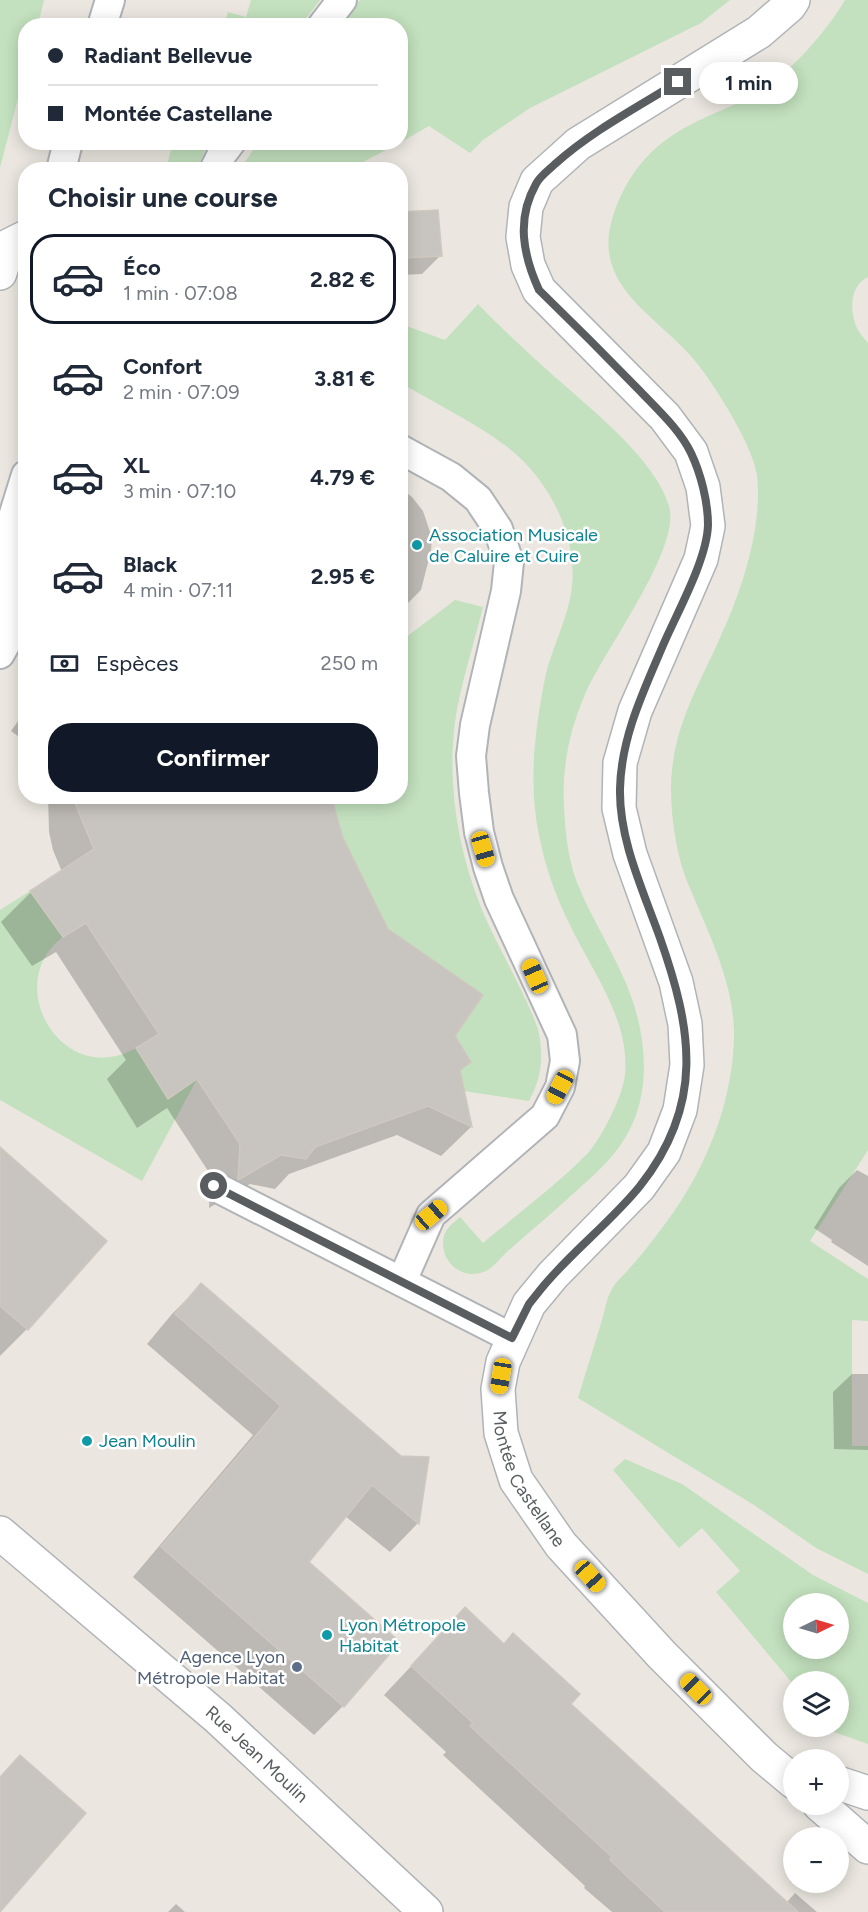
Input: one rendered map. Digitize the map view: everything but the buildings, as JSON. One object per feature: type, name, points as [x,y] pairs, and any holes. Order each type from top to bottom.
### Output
[{"type":"main road","name":"Montée Castellane","points":[[779,1762],[662,1655],[561,1545],[516,1480],[501,1433],[498,1389],[503,1362],[529,1304],[553,1275],[639,1187],[664,1152],[680,1110],[687,1065],[685,1024],[676,982],[630,854],[620,808],[620,763],[635,711],[701,559],[708,526],[703,488],[691,452],[665,417],[539,290],[528,265],[523,237],[525,207],[537,182],[578,144],[759,32],[793,0]]},
{"type":"main road","points":[[0,273],[8,246],[18,241]]},
{"type":"main road","name":"Rue Jean Moulin","points":[[0,1533],[218,1718],[426,1912]]},
{"type":"main road","points":[[849,1787],[868,1793]]},
{"type":"main road","points":[[832,1815],[868,1847]]},
{"type":"lane","points":[[104,18],[110,0]]},
{"type":"lane","points":[[328,18],[342,0]]},
{"type":"lane","points":[[402,1281],[431,1215],[545,1116],[560,1087],[565,1061],[562,1035],[499,899],[488,867],[479,832],[474,793],[471,756],[475,724],[506,591],[509,562],[498,529],[478,498],[451,477],[408,453]]},
{"type":"lane","points":[[0,654],[9,638],[8,533],[18,501]]},
{"type":"lane","points":[[214,1186],[512,1338]]},
{"type":"green space","points":[[0,0],[44,0],[40,18],[18,18],[18,98],[0,168]]},
{"type":"green space","points":[[251,0],[320,0],[306,18],[226,18],[228,12],[246,17]]},
{"type":"green space","points":[[360,0],[730,0],[701,23],[530,108],[483,140],[470,153],[429,126],[408,138],[408,18],[347,18]]},
{"type":"green space","points":[[845,0],[868,0],[868,277],[854,292],[852,307],[857,328],[868,343],[868,1150],[810,1241],[868,1279],[868,1321],[852,1320],[852,1446],[868,1446],[868,1574],[816,1548],[754,1505],[578,1398],[610,1292],[659,1232],[689,1188],[712,1141],[727,1091],[734,1038],[731,1003],[717,953],[682,867],[672,815],[671,788],[676,746],[685,715],[727,622],[742,581],[757,517],[758,495],[754,462],[730,412],[690,355],[629,295],[610,260],[608,239],[613,216],[625,187],[652,151],[676,133],[751,97],[770,85],[811,46]]},
{"type":"green space","points":[[171,150],[205,150],[200,162],[168,162]]},
{"type":"green space","points":[[253,150],[386,150],[363,162],[245,162]]},
{"type":"green space","points":[[478,304],[637,453],[662,488],[669,506],[670,525],[664,548],[652,574],[584,697],[574,723],[564,778],[565,825],[573,871],[582,895],[626,984],[641,1033],[644,1069],[639,1105],[625,1138],[601,1168],[492,1267],[477,1274],[461,1271],[448,1261],[443,1245],[448,1228],[460,1217],[483,1243],[564,1176],[588,1153],[616,1104],[625,1074],[625,1054],[615,1014],[559,902],[544,858],[536,816],[533,776],[538,717],[545,678],[570,599],[573,578],[567,535],[549,495],[537,476],[522,460],[481,429],[408,387],[408,327],[445,340]]},
{"type":"green space","points":[[455,600],[483,607],[455,722],[452,770],[456,818],[467,864],[482,910],[538,1029],[541,1066],[529,1101],[463,1091],[452,1075],[471,1061],[455,1036],[483,995],[388,929],[343,838],[333,804],[408,804],[408,636]]},
{"type":"green space","points":[[30,891],[63,937],[45,957],[38,980],[39,1004],[48,1026],[64,1044],[85,1055],[109,1057],[136,1048],[168,1099],[197,1079],[142,1181],[0,1100],[0,910]]},
{"type":"green space","points":[[625,1459],[682,1484],[813,1575],[848,1593],[783,1593],[783,1659],[849,1659],[849,1593],[868,1603],[868,1744],[848,1737],[849,1671],[783,1672],[716,1592],[740,1571],[702,1528],[679,1548],[613,1470]]},
{"type":"place","name":"Association Musicale de Caluire et Cuire","points":[[417,545]]},
{"type":"place","name":"Jean Moulin","points":[[87,1441]]},
{"type":"place","name":"Lyon Métropole Habitat","points":[[327,1635]]},
{"type":"place","name":"Agence Lyon Métropole Habitat","points":[[297,1667]]},
{"type":"route","points":[[214,1186],[512,1338],[529,1304],[541,1289],[639,1187],[664,1152],[680,1110],[687,1065],[685,1024],[676,982],[630,854],[620,808],[620,763],[635,711],[701,559],[708,526],[703,488],[691,452],[665,417],[539,290],[528,265],[523,237],[525,207],[537,182],[578,144],[678,82]]}]
